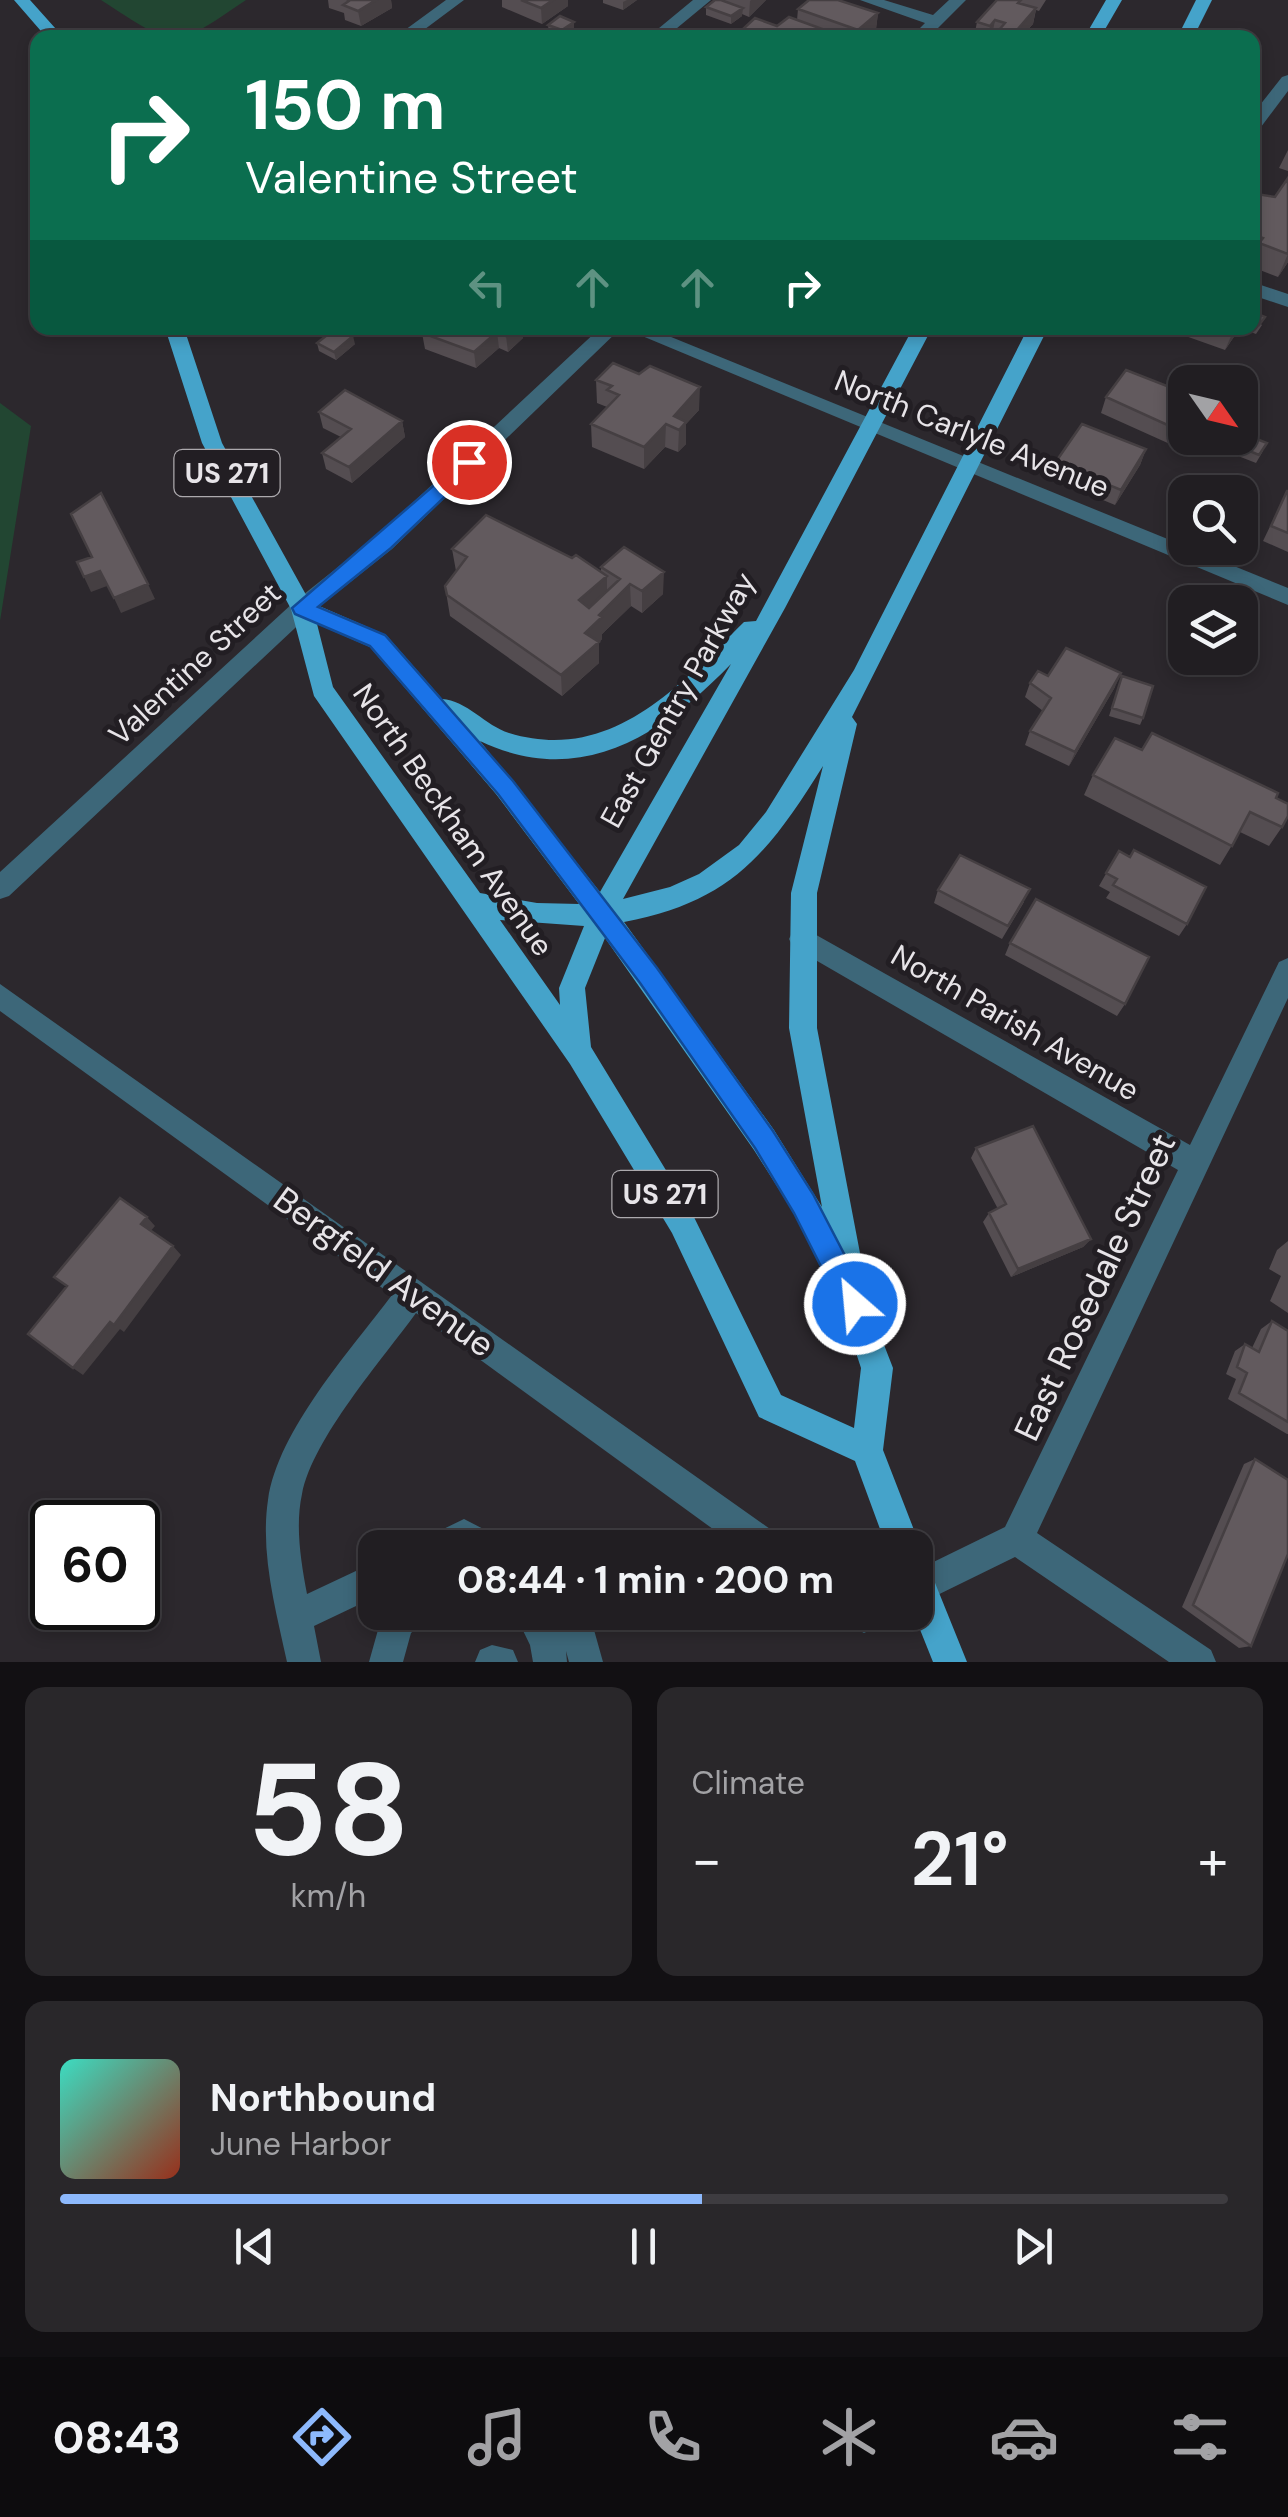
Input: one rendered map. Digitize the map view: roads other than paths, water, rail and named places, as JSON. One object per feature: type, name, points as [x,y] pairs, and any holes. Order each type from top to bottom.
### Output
[{"type":"main road","points":[[22,0],[49,30]]},
{"type":"main road","points":[[1097,30],[1114,0]]},
{"type":"main road","points":[[1189,30],[1204,0]]},
{"type":"main road","name":"North Beckham Avenue","points":[[176,335],[212,444],[302,608],[322,690],[580,1055]]},
{"type":"main road","name":"East Gentry Parkway","points":[[580,1055],[572,1014],[572,988],[602,913],[774,608],[919,335]]},
{"type":"main road","points":[[469,902],[541,917],[602,913],[654,903],[707,881],[736,862],[778,814],[850,704],[966,464],[1034,335]]},
{"type":"main road","name":"North Beckham Avenue","points":[[302,608],[378,641],[506,788],[602,913],[764,1140],[804,1204],[855,1304]]},
{"type":"main road","points":[[419,691],[492,737],[514,744],[547,749],[610,744],[650,724],[774,608]]},
{"type":"main road","points":[[850,704],[812,852],[802,938],[803,1028],[855,1304],[877,1368],[867,1450],[897,1530]]},
{"type":"main road","name":"US 271","points":[[580,1055],[682,1223],[770,1406],[867,1450]]},
{"type":"main road","points":[[933,1623],[950,1662]]},
{"type":"street","points":[[413,30],[456,0]]},
{"type":"street","points":[[666,30],[703,0]]},
{"type":"street","points":[[868,0],[935,21]]},
{"type":"street","points":[[926,30],[958,0]]},
{"type":"street","points":[[1260,117],[1288,80]]},
{"type":"street","points":[[1260,291],[1288,301]]},
{"type":"street","name":"Valentine Street","points":[[0,888],[302,608],[384,543],[604,335]]},
{"type":"street","name":"North Carlyle Avenue","points":[[650,335],[1288,597]]},
{"type":"street","name":"North Parish Avenue","points":[[802,938],[1195,1164]]},
{"type":"street","name":"East Rosedale Street","points":[[1017,1539],[1288,970]]},
{"type":"street","name":"Bergfeld Avenue","points":[[0,996],[743,1530]]},
{"type":"street","points":[[304,1662],[284,1562],[286,1492],[312,1434],[412,1292]]},
{"type":"street","points":[[933,1576],[1017,1539],[1199,1662]]},
{"type":"street","points":[[295,1618],[358,1587]]},
{"type":"street","points":[[386,1662],[394,1630]]},
{"type":"street","points":[[541,1630],[550,1662]]},
{"type":"street","points":[[577,1630],[586,1662]]},
{"type":"street","points":[[492,1662],[502,1662]]}]
